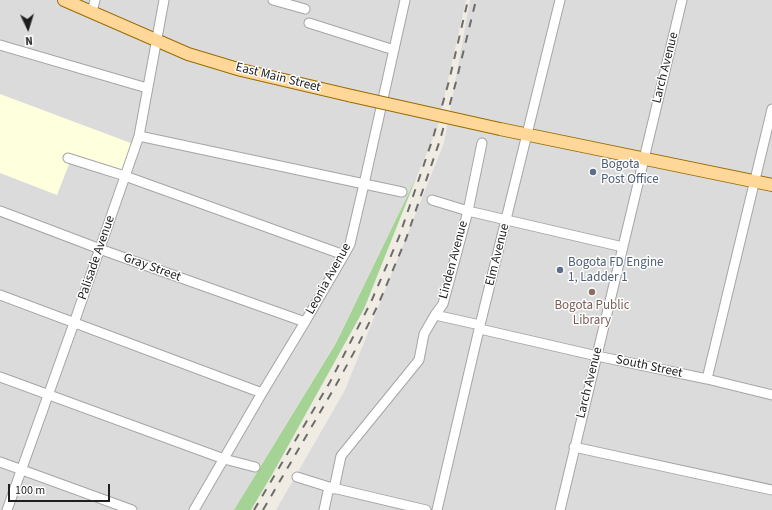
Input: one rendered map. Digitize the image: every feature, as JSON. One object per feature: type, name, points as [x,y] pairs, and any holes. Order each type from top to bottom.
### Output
[{"type":"main road","name":"East Main Street","points":[[64,0],[188,54],[212,62],[352,96],[527,135],[772,185]]},
{"type":"street","points":[[92,12],[95,0]]},
{"type":"street","name":"Palisade Avenue","points":[[6,510],[74,323],[139,136],[164,0]]},
{"type":"street","points":[[273,0],[305,9]]},
{"type":"street","name":"Leonia Avenue","points":[[194,510],[350,244],[405,0]]},
{"type":"street","name":"Elm Avenue","points":[[437,510],[560,0]]},
{"type":"street","name":"Larch Avenue","points":[[560,510],[682,0]]},
{"type":"street","points":[[309,23],[394,50]]},
{"type":"street","points":[[0,45],[147,88]]},
{"type":"street","points":[[707,379],[772,109]]},
{"type":"street","points":[[139,136],[402,192]]},
{"type":"street","name":"Linden Avenue","points":[[324,510],[341,456],[419,360],[424,334],[443,304],[468,211],[482,143]]},
{"type":"street","points":[[68,158],[126,176],[344,255]]},
{"type":"street","points":[[432,200],[468,211],[623,247]]},
{"type":"street","name":"Gray Street","points":[[0,211],[100,249],[305,322]]},
{"type":"street","points":[[0,295],[262,393]]},
{"type":"street","name":"South Street","points":[[435,315],[597,356],[772,394]]},
{"type":"street","points":[[0,377],[224,459],[255,467]]},
{"type":"street","points":[[574,448],[772,490]]},
{"type":"street","points":[[0,462],[132,510]]},
{"type":"street","points":[[297,477],[332,488],[426,510]]},
{"type":"shaded area","points":[[0,0],[466,0],[437,129],[417,176],[336,342],[234,510],[0,510]]},
{"type":"shaded area","points":[[470,0],[772,0],[772,510],[276,510],[345,390],[444,143]]},
{"type":"shaded area","points":[[0,94],[136,145],[123,182],[70,162],[57,195],[0,173]]},
{"type":"green space","points":[[417,176],[364,309],[251,510],[234,510],[336,343]]},
{"type":"railway","points":[[254,510],[330,382],[371,302],[399,237],[433,138],[449,81],[468,0]]},
{"type":"railway","points":[[263,510],[358,345],[378,305],[406,239],[440,140],[476,0]]},
{"type":"place","name":"Bogota Post Office","points":[[593,172]]},
{"type":"place","name":"Bogota FD Engine 1, Ladder 1","points":[[560,270]]},
{"type":"place","name":"Bogota Public Library","points":[[592,292]]}]
